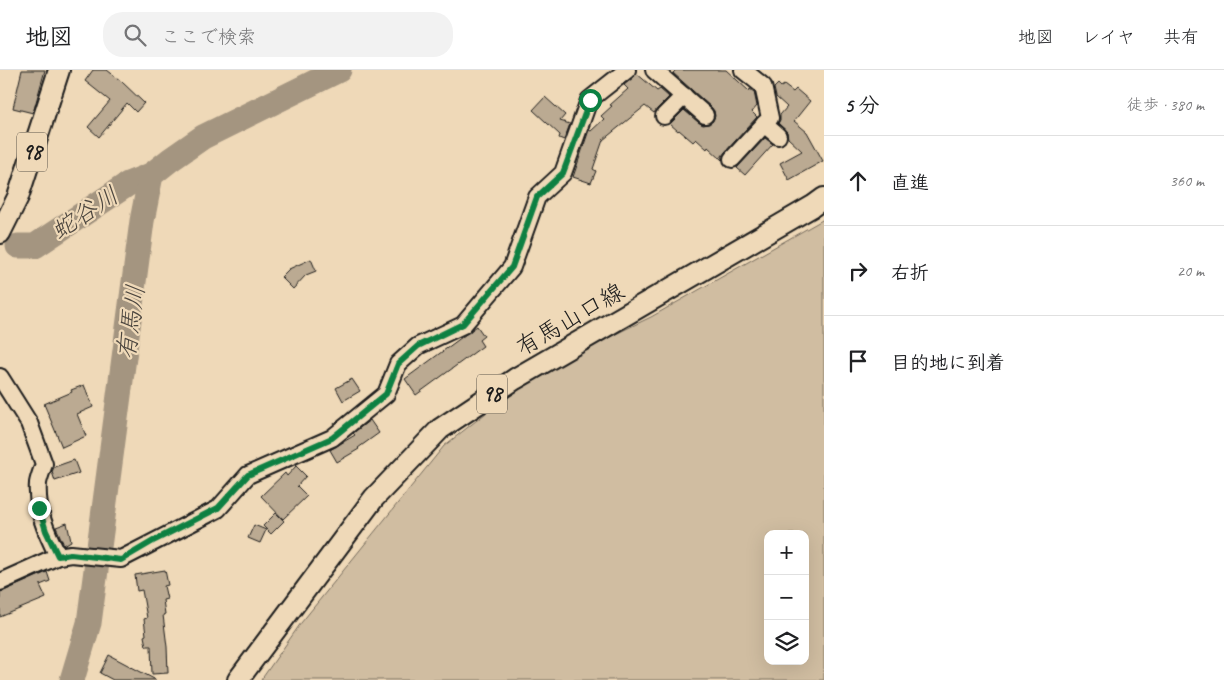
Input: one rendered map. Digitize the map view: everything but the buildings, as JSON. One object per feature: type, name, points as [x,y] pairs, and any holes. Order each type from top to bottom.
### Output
[{"type":"main road","name":"98","points":[[0,233],[18,197],[59,70]]},
{"type":"main road","name":"有馬山口線","points":[[238,680],[374,498],[440,429],[515,379],[805,211],[824,198]]},
{"type":"street","points":[[0,582],[65,555],[121,560],[155,540],[218,508],[248,475],[332,438],[386,394],[398,364],[418,346],[463,324],[512,267],[537,197],[563,173],[590,100],[628,70]]},
{"type":"street","points":[[654,70],[705,115]]},
{"type":"street","points":[[732,159],[770,118],[763,86],[743,70]]},
{"type":"street","points":[[664,116],[684,96]]},
{"type":"street","points":[[764,124],[778,136]]},
{"type":"street","points":[[0,377],[29,423],[44,464],[38,482],[39,508],[46,531],[65,555]]},
{"type":"shaded area","points":[[824,219],[824,680],[261,680],[301,623],[444,446],[541,370],[651,317]]},
{"type":"waterway","name":"有馬川","points":[[72,680],[89,623],[142,221],[151,175],[203,137],[339,70]]},
{"type":"waterway","name":"蛇谷川","points":[[18,246],[35,246],[128,184],[151,175]]},
{"type":"route","points":[[39,508],[46,531],[58,556],[71,554],[121,560],[155,540],[218,508],[248,475],[332,438],[386,394],[398,364],[418,346],[463,324],[512,267],[537,197],[563,173],[590,100]]}]
